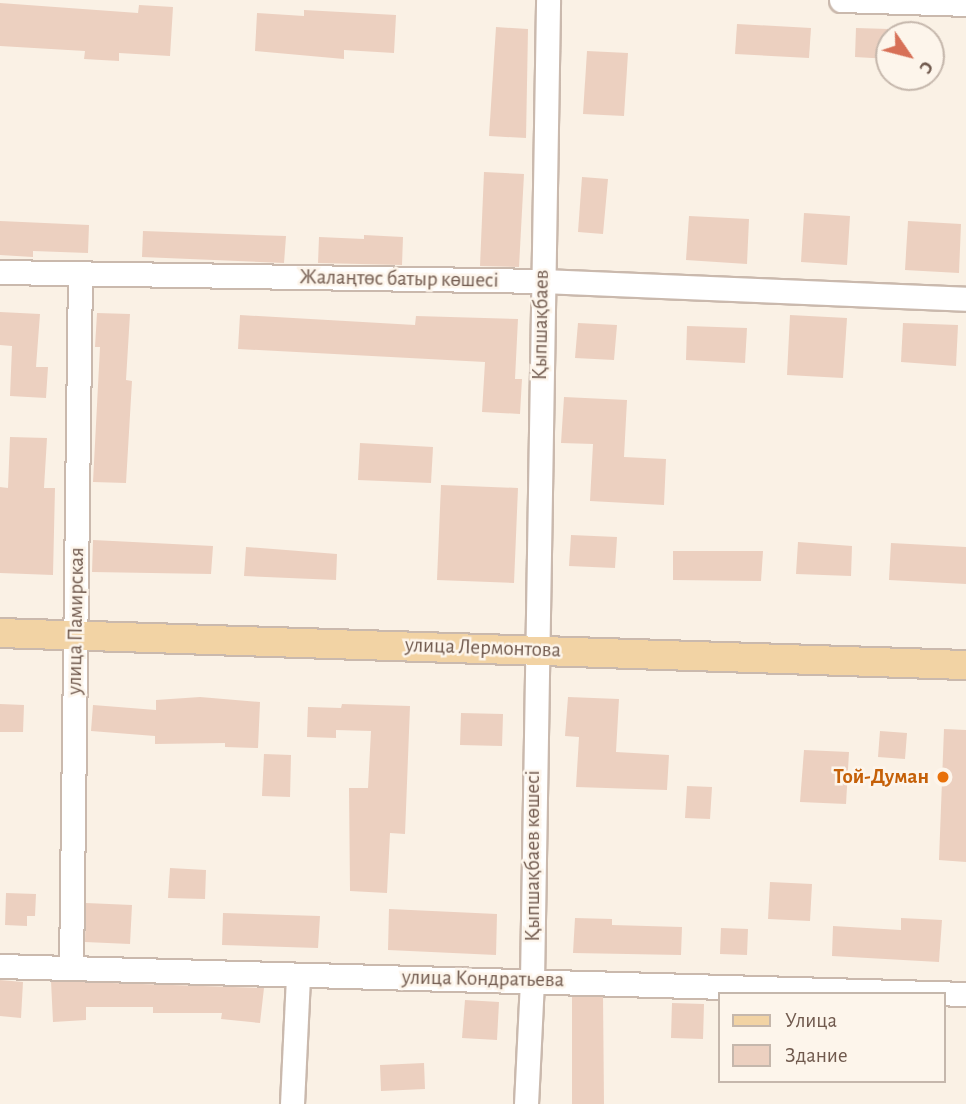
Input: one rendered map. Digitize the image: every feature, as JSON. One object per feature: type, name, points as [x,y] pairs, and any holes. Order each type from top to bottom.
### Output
[{"type":"main road","name":"улица Лермонтова","points":[[0,633],[966,665]]},
{"type":"street","name":"Қыпшақбаев","points":[[534,649],[548,0]]},
{"type":"street","points":[[841,0],[966,4]]},
{"type":"street","name":"Жалаңтөс батыр көшесі","points":[[0,272],[542,281],[966,299]]},
{"type":"street","name":"улица Памирская","points":[[71,968],[80,274]]},
{"type":"street","name":"Қыпшақбаев көшесі","points":[[526,1104],[532,980],[534,649]]},
{"type":"street","name":"улица Кондратьева","points":[[0,966],[904,992]]},
{"type":"street","points":[[292,1104],[298,975]]},
{"type":"street","name":"улица Кондратьева","points":[[945,993],[966,994]]},
{"type":"building","points":[[0,3],[138,13],[139,5],[173,7],[170,56],[119,53],[119,61],[84,59],[85,51],[0,46]]},
{"type":"building","points":[[304,10],[396,15],[394,53],[344,50],[344,59],[255,51],[257,13],[304,16]]},
{"type":"building","points":[[737,24],[811,28],[809,58],[735,54]]},
{"type":"building","points":[[496,27],[528,29],[526,138],[489,136]]},
{"type":"building","points":[[856,28],[875,29],[875,58],[855,57]]},
{"type":"building","points":[[587,51],[628,53],[624,116],[583,114]]},
{"type":"building","points":[[484,172],[524,174],[519,267],[480,266]]},
{"type":"building","points":[[582,177],[608,179],[603,234],[578,232]]},
{"type":"building","points":[[804,213],[850,216],[847,265],[801,262]]},
{"type":"building","points":[[689,216],[749,219],[747,264],[686,260]]},
{"type":"building","points":[[0,221],[89,225],[88,253],[33,251],[33,257],[0,255]]},
{"type":"building","points":[[908,221],[961,224],[959,273],[905,270]]},
{"type":"building","points":[[143,231],[286,236],[284,263],[142,257]]},
{"type":"building","points":[[364,235],[403,237],[402,265],[318,263],[319,237],[364,239]]},
{"type":"building","points":[[0,312],[40,314],[36,367],[48,367],[46,398],[10,396],[12,346],[0,345]]},
{"type":"building","points":[[97,313],[130,314],[126,380],[132,381],[126,483],[93,482],[100,347],[95,347]]},
{"type":"building","points":[[240,315],[415,325],[416,316],[518,319],[515,379],[522,379],[520,414],[482,412],[485,362],[238,349]]},
{"type":"building","points":[[790,315],[847,318],[843,378],[787,375]]},
{"type":"building","points":[[578,323],[617,325],[614,360],[575,358]]},
{"type":"building","points":[[903,323],[958,325],[956,366],[901,362]]},
{"type":"building","points":[[687,326],[747,328],[745,363],[686,360]]},
{"type":"building","points":[[564,397],[627,400],[624,457],[666,459],[664,505],[590,501],[593,444],[561,443]]},
{"type":"building","points":[[10,437],[47,438],[44,488],[55,488],[53,575],[0,573],[0,487],[8,488]]},
{"type":"building","points":[[360,443],[433,447],[431,483],[358,480]]},
{"type":"building","points":[[441,485],[518,488],[514,583],[437,580]]},
{"type":"building","points":[[571,535],[617,537],[615,568],[569,566]]},
{"type":"building","points":[[93,540],[213,546],[211,574],[92,572]]},
{"type":"building","points":[[798,542],[852,546],[851,576],[796,574]]},
{"type":"building","points":[[891,543],[966,547],[966,584],[889,580]]},
{"type":"building","points":[[246,547],[337,554],[336,580],[244,576]]},
{"type":"building","points":[[673,551],[763,551],[761,581],[673,580]]},
{"type":"building","points":[[200,697],[260,702],[258,748],[225,747],[225,743],[155,744],[155,736],[91,731],[93,705],[156,710],[156,700]]},
{"type":"building","points":[[568,697],[619,699],[616,752],[669,755],[667,790],[576,787],[579,737],[565,736]]},
{"type":"building","points":[[0,704],[24,705],[23,732],[0,732]]},
{"type":"building","points":[[342,704],[410,706],[405,834],[390,833],[387,893],[350,891],[349,788],[368,788],[371,731],[336,730],[336,738],[307,737],[308,707],[341,708]]},
{"type":"building","points":[[461,713],[503,714],[502,746],[460,745]]},
{"type":"building","points":[[944,729],[966,730],[966,862],[939,860]]},
{"type":"building","points":[[880,731],[907,733],[905,759],[878,757]]},
{"type":"building","points":[[804,750],[849,752],[846,804],[800,802]]},
{"type":"building","points":[[264,754],[291,755],[290,797],[262,796]]},
{"type":"building","points":[[687,786],[712,787],[710,819],[685,818]]},
{"type":"building","points":[[170,868],[206,870],[205,899],[168,898]]},
{"type":"building","points":[[770,882],[812,884],[810,921],[768,919]]},
{"type":"building","points":[[6,893],[36,894],[35,916],[27,916],[27,926],[5,925]]},
{"type":"building","points":[[86,903],[132,905],[130,944],[85,942]]},
{"type":"building","points":[[389,909],[497,914],[496,955],[388,950]]},
{"type":"building","points":[[223,913],[320,916],[318,948],[222,945]]},
{"type":"building","points":[[575,918],[612,919],[612,925],[682,927],[681,955],[573,953]]},
{"type":"building","points":[[901,918],[942,920],[939,962],[832,956],[833,926],[901,930]]},
{"type":"building","points":[[721,928],[748,929],[747,955],[720,954]]},
{"type":"building","points":[[0,980],[23,982],[21,1018],[0,1016]]},
{"type":"building","points":[[51,981],[264,988],[260,1023],[221,1019],[222,1013],[153,1013],[153,1007],[86,1007],[86,1020],[53,1022]]},
{"type":"building","points":[[572,997],[603,997],[604,1104],[572,1104]]},
{"type":"building","points":[[465,1000],[499,1002],[497,1040],[462,1038]]},
{"type":"building","points":[[672,1003],[704,1004],[703,1039],[671,1038]]},
{"type":"building","points":[[424,1063],[425,1089],[381,1091],[380,1065]]},
{"type":"place","name":"Той-Думан","points":[[943,777]]}]
